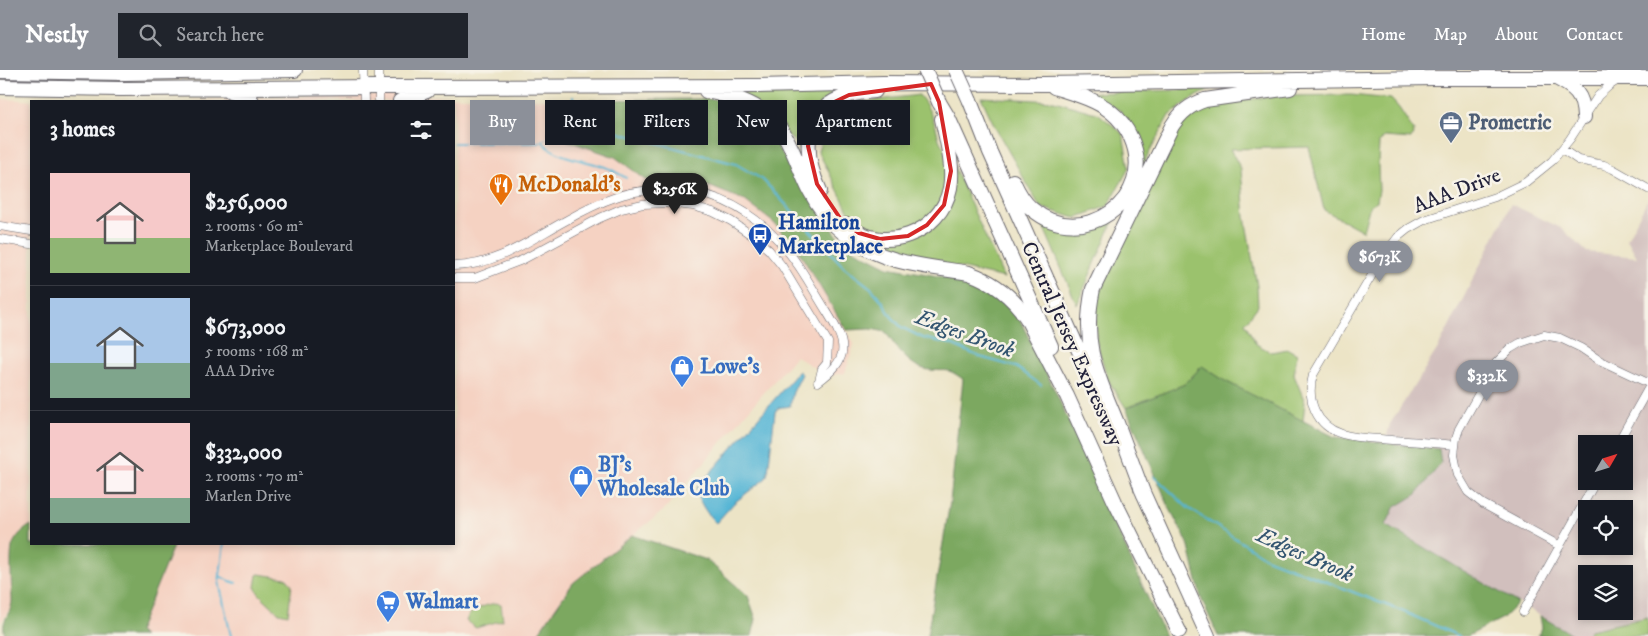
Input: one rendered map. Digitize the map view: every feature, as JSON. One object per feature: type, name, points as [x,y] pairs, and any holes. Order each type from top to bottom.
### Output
[{"type":"highway","points":[[0,71],[125,74],[295,70]]},
{"type":"highway","name":"Central Jersey Expressway","points":[[925,70],[952,126],[1180,634]]},
{"type":"highway","name":"Central Jersey Expressway","points":[[956,70],[990,152],[1208,636]]},
{"type":"highway","points":[[1556,77],[1575,89],[1580,95],[1584,106],[1584,117]]},
{"type":"highway","points":[[0,87],[222,88],[364,94],[378,86],[758,86],[882,83],[1044,84],[1353,79],[1648,78]]},
{"type":"highway","points":[[1144,495],[1093,363],[1088,334],[1088,318],[1093,289],[1172,126],[1189,107],[1205,100],[1353,79]]},
{"type":"highway","points":[[916,84],[857,93],[840,98],[824,109],[813,124],[809,134],[808,146],[813,174],[824,198],[842,221],[851,228],[870,237],[888,240],[898,239],[922,230],[939,213],[948,195],[951,178],[946,134],[939,102]]},
{"type":"highway","points":[[970,101],[1020,195],[1032,209],[1058,223],[1077,225],[1096,221],[1119,206],[1130,189],[1136,169],[1132,140],[1123,124],[1108,110],[1086,98],[1044,84]]},
{"type":"highway","points":[[681,86],[748,103],[762,110],[771,118],[786,138],[817,203],[836,226],[859,244],[885,257],[901,262],[980,277],[991,282],[1011,298],[1026,317],[1067,396],[1115,502],[1180,634]]},
{"type":"highway","points":[[402,100],[440,87]]},
{"type":"highway","points":[[222,88],[243,95],[250,100]]},
{"type":"street","points":[[363,70],[364,94]]},
{"type":"street","points":[[378,100],[379,70]]},
{"type":"street","name":"AAA Drive","points":[[1454,445],[1354,436],[1336,432],[1323,423],[1314,409],[1310,393],[1313,375],[1382,258],[1398,237],[1424,220],[1511,190],[1540,171],[1570,139],[1593,102],[1603,90],[1622,78]]},
{"type":"street","points":[[1562,149],[1578,160],[1604,165],[1648,188]]},
{"type":"street","points":[[455,266],[498,258],[575,215],[617,196],[632,192],[664,189],[700,193],[737,207],[763,224],[780,241],[794,259],[835,325],[844,348],[841,357],[829,374],[818,382],[822,370],[827,363],[828,342],[782,266],[753,236],[731,221],[713,212],[694,206],[667,203],[643,204],[621,210],[600,218],[522,260],[475,278],[455,278]]},
{"type":"street","points":[[0,226],[30,231]]},
{"type":"street","points":[[0,239],[30,244]]},
{"type":"street","points":[[1560,546],[1475,498],[1463,484],[1455,464],[1454,445],[1459,429],[1496,363],[1510,349],[1544,335],[1560,338],[1581,348],[1599,360],[1648,383]]},
{"type":"street","points":[[1622,435],[1648,389]]},
{"type":"street","points":[[1523,612],[1591,490]]},
{"type":"highlighted area","points":[[931,84],[939,102],[951,171],[944,205],[927,225],[908,236],[880,239],[859,233],[842,221],[817,184],[808,146],[813,124],[828,105],[849,95]]},
{"type":"shaded area","name":"Hamilton Marketplace","points":[[355,94],[566,100],[545,100],[545,145],[580,145],[615,157],[646,180],[680,182],[711,187],[744,200],[774,223],[801,255],[854,344],[845,373],[827,376],[796,356],[663,511],[573,583],[536,636],[144,636],[138,632],[174,545],[455,545],[455,100],[211,100]]},
{"type":"shaded area","points":[[0,99],[30,101],[30,526],[22,530],[12,546],[12,605],[0,624]]},
{"type":"shaded area","points":[[1648,199],[1648,617],[1591,630],[1587,636],[1575,636],[1386,525],[1394,508],[1417,494],[1385,443],[1390,424],[1438,348],[1511,204],[1561,228],[1587,252],[1637,257],[1627,239]]},
{"type":"green space","points":[[1211,89],[1190,100],[1168,117],[1143,165],[1142,149],[1121,111],[1088,93]]},
{"type":"green space","points":[[837,91],[825,100],[797,100],[797,145],[787,135],[787,100],[749,100],[740,92]]},
{"type":"green space","points":[[919,95],[924,102],[931,114],[940,142],[946,149],[1004,278],[904,255],[890,248],[852,218],[818,151],[820,145],[910,145],[910,100],[878,100]]},
{"type":"green space","points":[[1351,95],[1391,99],[1414,131],[1411,139],[1384,137],[1379,143],[1379,190],[1377,201],[1370,205],[1363,231],[1324,210],[1309,147],[1230,149],[1241,169],[1245,217],[1257,286],[1258,306],[1245,323],[1256,344],[1271,352],[1288,349],[1297,354],[1294,375],[1305,402],[1303,421],[1225,381],[1202,366],[1185,384],[1126,408],[1108,380],[1096,340],[1096,299],[1182,120],[1195,110],[1223,102],[1283,96]]},
{"type":"green space","points":[[981,97],[1054,101],[1099,114],[1123,134],[1129,168],[1108,206],[1075,218],[1040,207],[996,129]]},
{"type":"green space","points":[[714,99],[718,101],[718,145],[776,145],[843,244],[888,267],[971,282],[1014,308],[1056,393],[1165,636],[927,636],[950,502],[963,379],[950,371],[923,369],[916,366],[904,356],[886,332],[871,329],[846,330],[801,255],[774,223],[744,200],[711,187],[680,182],[646,180],[615,157],[580,145],[615,145],[615,100],[566,100]]},
{"type":"green space","points":[[797,145],[806,145],[803,154]]},
{"type":"green space","points":[[1114,219],[1077,305],[1041,221],[1088,228]]},
{"type":"green space","points":[[1202,366],[1225,381],[1335,437],[1439,449],[1441,463],[1417,494],[1394,508],[1386,525],[1518,603],[1503,618],[1468,636],[1218,636],[1201,598],[1188,543],[1170,509],[1126,408],[1185,384]]},
{"type":"green space","points":[[30,526],[30,545],[174,545],[138,632],[144,636],[5,636],[4,622],[12,602],[12,548],[18,535]]},
{"type":"green space","points":[[632,535],[707,560],[748,596],[756,619],[752,636],[536,636],[573,583]]},
{"type":"green space","points":[[257,575],[286,578],[292,585],[288,615],[279,613],[259,594],[255,587]]},
{"type":"green space","points":[[495,603],[501,604],[503,620],[476,628],[466,621],[474,611]]},
{"type":"green space","points":[[1540,616],[1575,636],[1538,636],[1542,628]]},
{"type":"green space","points":[[1648,617],[1648,636],[1587,636],[1590,630]]},
{"type":"water","points":[[799,371],[802,374],[793,392],[790,406],[780,408],[775,412],[766,478],[734,503],[716,523],[706,512],[700,501],[697,488]]},
{"type":"waterway","name":"Edges Brook","points":[[573,97],[575,107],[587,120],[623,134],[736,164],[763,180],[845,268],[871,288],[901,327],[923,338],[951,344],[980,357],[1016,367],[1041,385]]},
{"type":"waterway","points":[[455,143],[539,143],[545,140]]},
{"type":"waterway","points":[[543,142],[563,155],[605,167],[626,178]]},
{"type":"waterway","name":"Edges Brook","points":[[1154,476],[1188,508],[1266,558],[1404,612],[1459,636]]},
{"type":"waterway","points":[[224,545],[219,582],[231,636]]},
{"type":"waterway","points":[[220,576],[236,583]]},
{"type":"place","name":"Prometric","points":[[1451,144]]},
{"type":"place","name":"McDonald's","points":[[501,206]]},
{"type":"place","name":"Hamilton Marketplace","points":[[760,256]]},
{"type":"place","name":"Lowe's","points":[[682,388]]},
{"type":"place","name":"BJ's Wholesale Club","points":[[581,498]]},
{"type":"place","name":"Walmart","points":[[388,623]]}]
